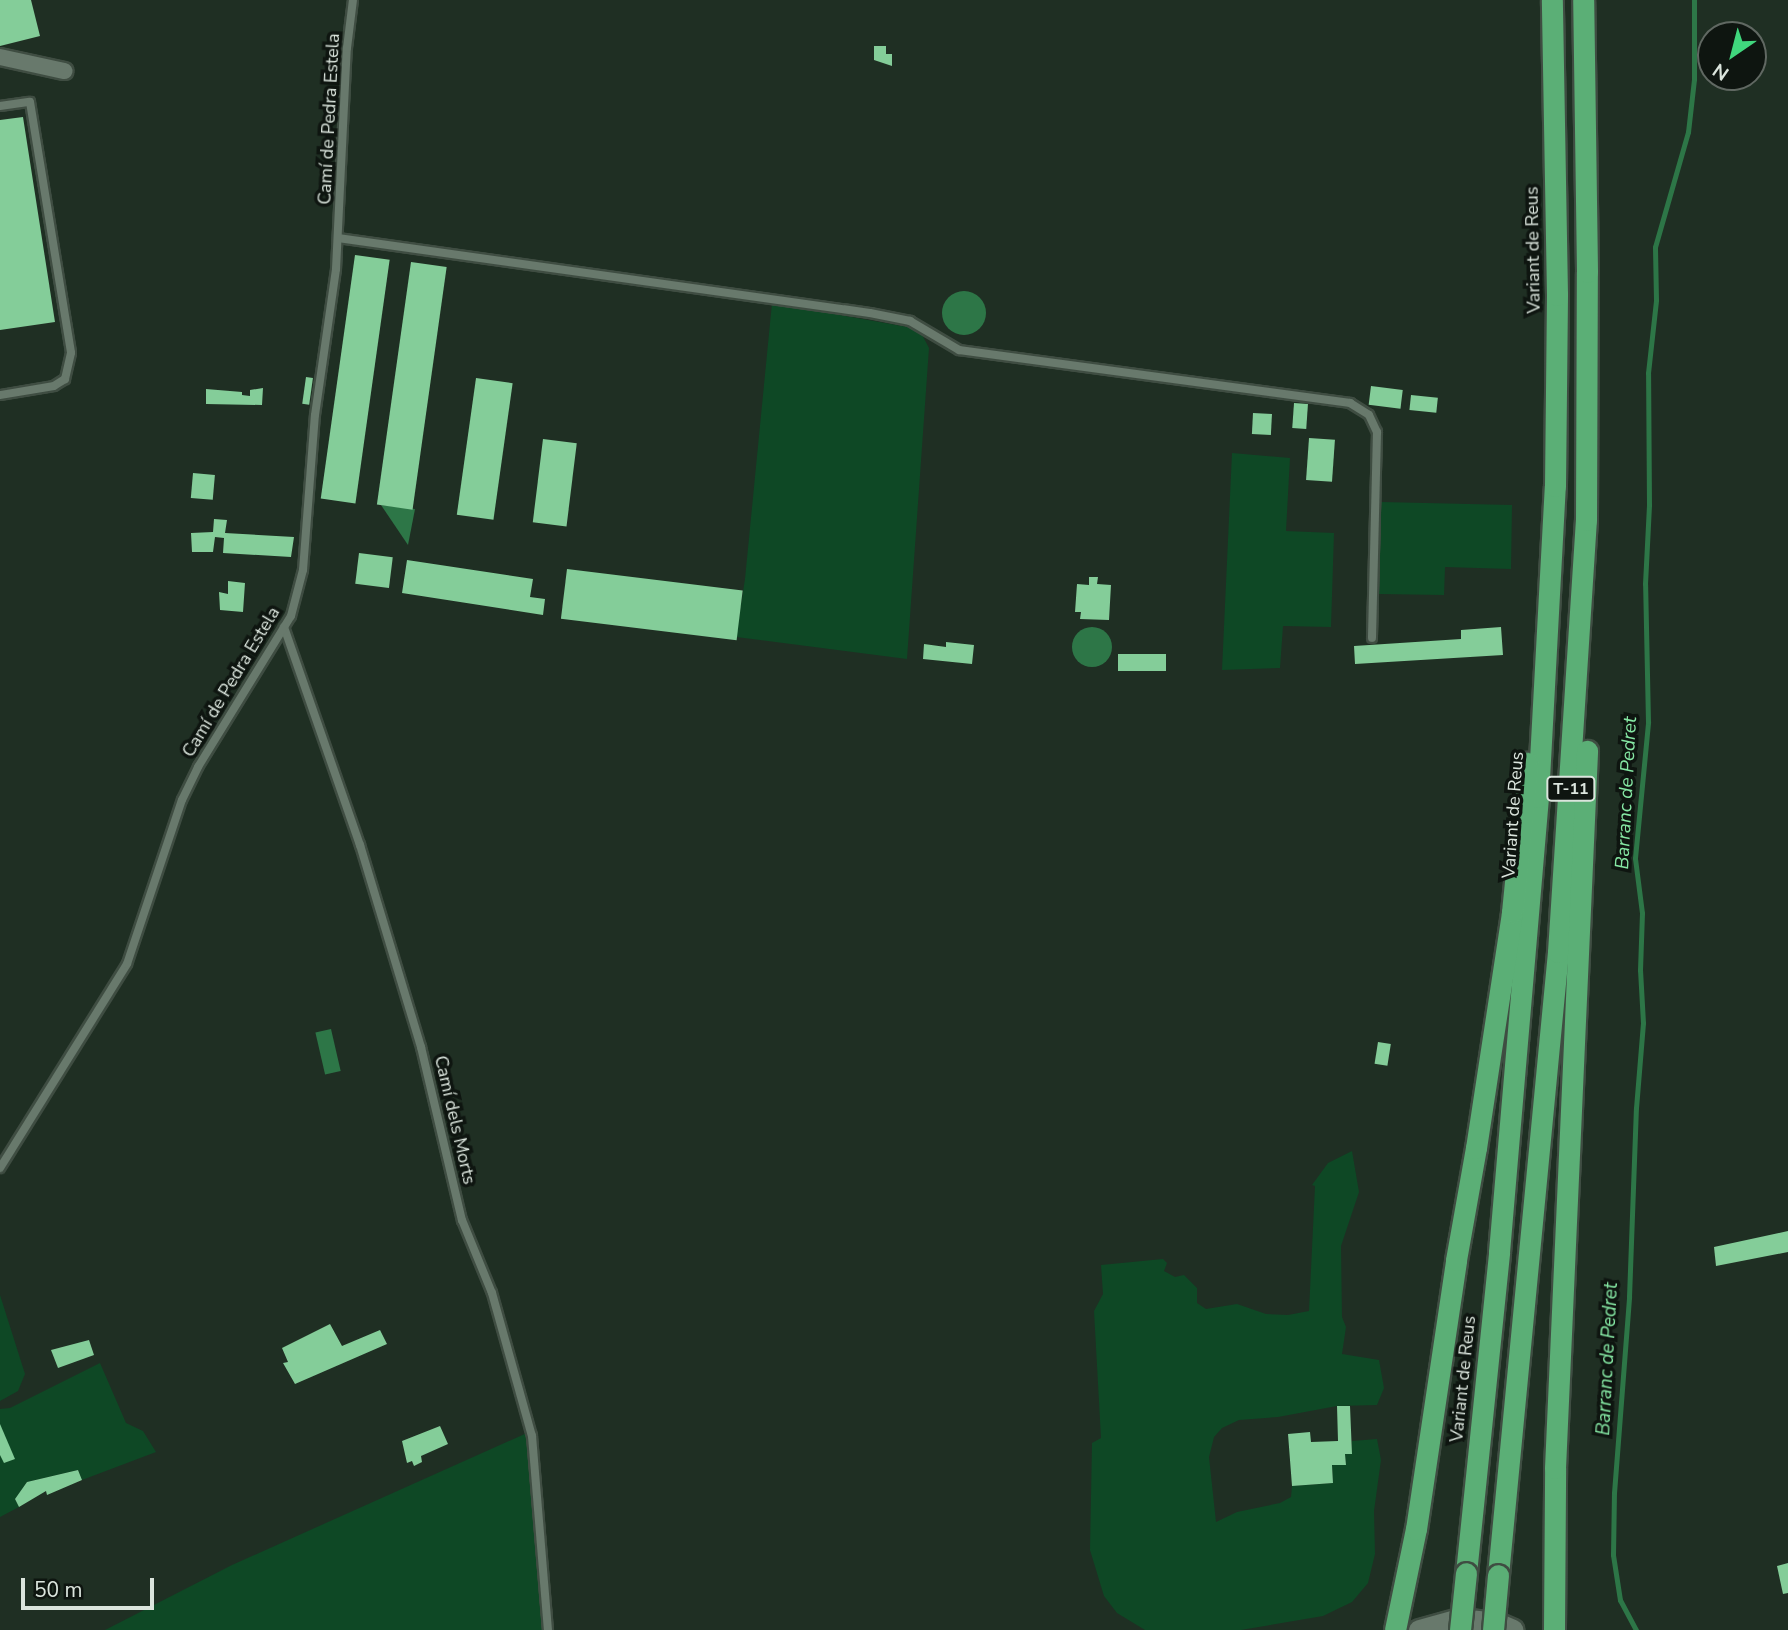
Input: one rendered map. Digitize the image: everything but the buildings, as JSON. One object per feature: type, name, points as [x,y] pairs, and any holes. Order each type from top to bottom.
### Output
[{"type":"highway","name":"Variant de Reus","points":[[1461,1630],[1499,1252],[1536,824],[1555,485],[1557,295],[1552,0]]},
{"type":"highway","name":"T-11","points":[[1493,1630],[1558,952],[1586,520],[1587,272],[1583,0]]},
{"type":"highway","points":[[1554,1630],[1555,1468],[1597,521],[1587,272]]},
{"type":"highway","points":[[1395,1630],[1416,1529],[1512,912],[1555,485]]},
{"type":"main road","points":[[1419,1630],[1459,1619],[1497,1623],[1513,1630]]},
{"type":"street","points":[[0,57],[64,71]]},
{"type":"lane","name":"Camí de Pedra Estela","points":[[0,1168],[127,964],[182,800],[214,737],[291,616],[303,570],[315,415],[338,238],[347,48],[353,0]]},
{"type":"lane","points":[[0,106],[30,102],[71,353],[65,379],[54,386],[0,395]]},
{"type":"lane","points":[[338,238],[870,313],[910,321],[959,350],[1350,403],[1369,415],[1377,432],[1371,638]]},
{"type":"lane","name":"Camí dels Morts","points":[[284,627],[360,845],[421,1048],[462,1220],[492,1293],[532,1436],[548,1630]]},
{"type":"shaded area","points":[[964,291],[979,298],[986,313],[979,328],[964,335],[949,328],[942,313],[949,298]]},
{"type":"shaded area","points":[[772,303],[919,329],[929,348],[907,659],[736,637],[745,579]]},
{"type":"shaded area","points":[[1232,453],[1290,458],[1286,531],[1334,533],[1331,627],[1283,626],[1280,668],[1222,670]]},
{"type":"shaded area","points":[[1381,502],[1512,505],[1511,569],[1445,567],[1444,595],[1379,594]]},
{"type":"shaded area","points":[[381,505],[415,509],[408,545]]},
{"type":"shaded area","points":[[1092,627],[1100,628],[1106,633],[1111,639],[1111,655],[1106,661],[1100,666],[1092,667],[1084,666],[1078,661],[1073,655],[1072,647],[1073,639],[1078,633],[1084,628]]},
{"type":"shaded area","points":[[331,1029],[341,1071],[325,1074],[315,1033]]},
{"type":"shaded area","points":[[1352,1151],[1359,1192],[1341,1246],[1342,1317],[1346,1327],[1342,1354],[1379,1360],[1384,1388],[1377,1405],[1337,1406],[1278,1417],[1239,1420],[1222,1428],[1214,1437],[1209,1457],[1216,1522],[1237,1512],[1280,1503],[1291,1497],[1292,1486],[1333,1483],[1332,1465],[1346,1464],[1345,1454],[1352,1453],[1352,1441],[1377,1439],[1381,1460],[1374,1511],[1375,1554],[1368,1583],[1352,1602],[1323,1616],[1241,1630],[1145,1630],[1117,1613],[1104,1596],[1090,1550],[1092,1443],[1101,1438],[1094,1311],[1103,1294],[1101,1265],[1163,1259],[1167,1263],[1164,1271],[1175,1277],[1184,1275],[1197,1288],[1197,1303],[1206,1309],[1237,1304],[1266,1314],[1288,1315],[1309,1311],[1315,1186],[1312,1185],[1328,1163]]},
{"type":"shaded area","points":[[0,1295],[25,1374],[18,1391],[0,1401]]},
{"type":"shaded area","points":[[100,1363],[126,1423],[143,1431],[156,1452],[82,1480],[78,1470],[27,1482],[15,1499],[19,1507],[0,1517],[0,1409],[10,1408]]},
{"type":"shaded area","points":[[527,1433],[545,1630],[105,1630],[232,1565]]},
{"type":"waterway","name":"Barranc de Pedret","points":[[1636,1630],[1620,1600],[1613,1555],[1614,1493],[1629,1297],[1636,1108],[1643,1023],[1640,970],[1642,913],[1635,858],[1648,722],[1645,584],[1649,505],[1648,373],[1656,300],[1655,247],[1688,132],[1694,79],[1694,0]]}]
